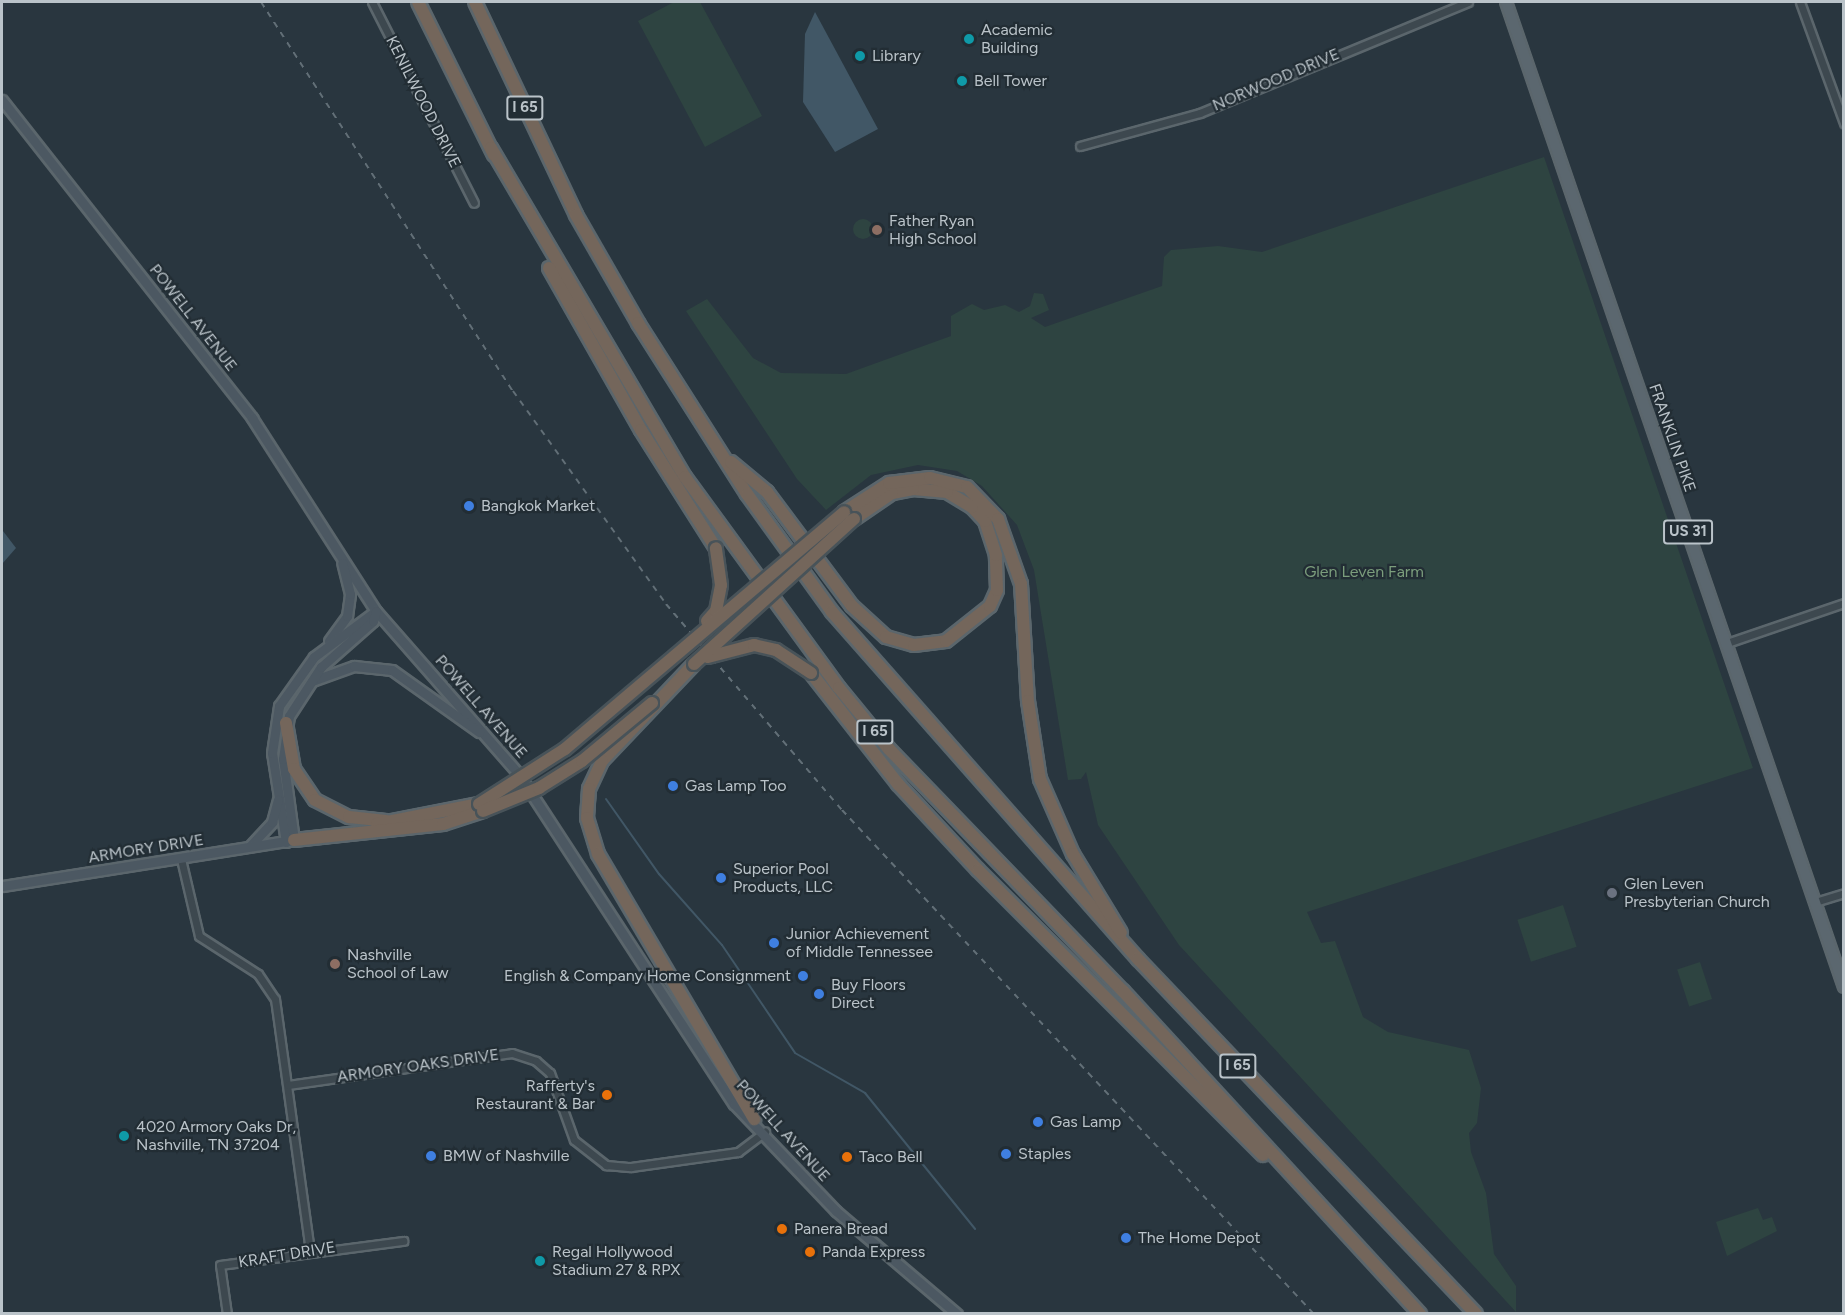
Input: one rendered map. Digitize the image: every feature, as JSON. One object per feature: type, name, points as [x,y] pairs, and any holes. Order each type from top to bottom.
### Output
[{"type":"highway","name":"I 65","points":[[418,2],[491,148],[685,477],[838,688],[889,749],[1123,991],[1420,1314]]},
{"type":"highway","name":"I 65","points":[[475,2],[576,215],[721,454],[832,612],[1138,959],[1476,1314]]},
{"type":"highway","points":[[491,148],[567,304],[716,548],[722,585],[716,611],[682,649]]},
{"type":"highway","points":[[290,841],[443,824],[539,788],[582,761],[652,703],[694,664],[849,515],[891,493],[913,489],[947,492],[972,507],[985,521],[996,555],[997,590],[990,606],[946,641],[914,645],[886,637],[852,606],[767,492],[721,454]]},
{"type":"highway","points":[[290,841],[390,821],[481,808],[565,749],[682,649],[889,483],[930,478],[967,488],[998,519],[1021,584],[1028,701],[1040,778],[1073,854],[1138,959]]},
{"type":"highway","points":[[694,664],[726,648],[754,645],[776,650],[811,673],[898,784],[985,877],[1354,1242]]},
{"type":"highway","points":[[652,703],[594,775],[587,819],[598,854],[754,1119]]},
{"type":"highway","points":[[286,723],[294,769],[315,800],[349,817],[390,821]]},
{"type":"main road","name":"FRANKLIN PIKE","points":[[1506,2],[1844,987]]},
{"type":"main road","name":"POWELL AVENUE","points":[[2,100],[252,418],[376,611],[497,747],[734,1104],[754,1119],[836,1211],[957,1314]]},
{"type":"main road","points":[[290,841],[279,798],[272,753],[275,718],[291,686],[325,647],[347,616],[350,594],[340,555]]},
{"type":"main road","points":[[325,647],[376,611]]},
{"type":"main road","points":[[290,841],[283,759],[286,723],[311,682],[373,621],[376,611]]},
{"type":"main road","points":[[311,682],[354,666],[392,670],[497,747]]},
{"type":"main road","points":[[246,848],[272,822],[279,798]]},
{"type":"main road","name":"ARMORY DRIVE","points":[[2,886],[290,841]]},
{"type":"street","name":"KENILWOOD DRIVE","points":[[372,2],[474,203]]},
{"type":"street","name":"NORWOOD DRIVE","points":[[1080,146],[1197,114],[1468,2]]},
{"type":"street","points":[[1800,2],[1844,123]]},
{"type":"street","points":[[1727,643],[1844,603]]},
{"type":"street","points":[[181,859],[199,936],[254,970],[273,994],[288,1084],[310,1250]]},
{"type":"street","points":[[1815,902],[1844,893]]},
{"type":"street","name":"ARMORY OAKS DRIVE","points":[[288,1084],[512,1053],[536,1061],[550,1073],[574,1140],[606,1165],[631,1167],[738,1152],[765,1132]]},
{"type":"street","name":"KRAFT DRIVE","points":[[227,1314],[220,1265],[310,1250],[403,1241]]},
{"type":"green space","points":[[674,2],[700,2],[762,116],[705,147],[638,21]]},
{"type":"green space","name":"Glen Leven Farm","points":[[1544,157],[1753,768],[1307,912],[1321,943],[1335,941],[1363,1017],[1388,1032],[1469,1050],[1481,1088],[1477,1123],[1469,1133],[1471,1152],[1486,1193],[1494,1254],[1516,1286],[1516,1312],[1179,945],[1098,825],[1086,772],[1081,779],[1068,780],[1034,570],[1017,525],[982,486],[957,471],[918,465],[871,475],[826,510],[797,479],[686,311],[707,299],[753,358],[781,373],[846,374],[951,336],[951,316],[972,304],[984,310],[1005,305],[1019,312],[1030,306],[1034,293],[1043,294],[1049,310],[1031,318],[1045,327],[1162,286],[1164,257],[1171,250],[1218,246],[1262,252]]},
{"type":"green space","points":[[863,219],[870,222],[873,229],[870,236],[863,239],[856,236],[853,229],[856,222]]},
{"type":"green space","points":[[1563,905],[1577,947],[1531,962],[1517,920]]},
{"type":"green space","points":[[1700,962],[1712,999],[1689,1007],[1677,969]]},
{"type":"green space","points":[[1758,1208],[1763,1220],[1772,1217],[1777,1231],[1727,1256],[1716,1222]]},
{"type":"water","points":[[815,12],[878,129],[835,152],[803,102],[805,34]]},
{"type":"water","points":[[2,531],[16,548],[2,564]]},
{"type":"waterway","points":[[606,799],[659,874],[722,945],[795,1053],[865,1093],[975,1229]]},
{"type":"railway","points":[[261,2],[513,391],[666,604],[842,810],[1314,1314]]},
{"type":"place","name":"Academic Building","points":[[969,39]]},
{"type":"place","name":"Library","points":[[860,56]]},
{"type":"place","name":"Bell Tower","points":[[962,81]]},
{"type":"place","name":"Father Ryan High School","points":[[877,230]]},
{"type":"place","name":"Bangkok Market","points":[[469,506]]},
{"type":"place","name":"Gas Lamp Too","points":[[673,786]]},
{"type":"place","name":"Superior Pool Products, LLC","points":[[721,878]]},
{"type":"place","name":"Glen Leven Presbyterian Church","points":[[1612,893]]},
{"type":"place","name":"Junior Achievement of Middle Tennessee","points":[[774,943]]},
{"type":"place","name":"Nashville School of Law","points":[[335,964]]},
{"type":"place","name":"English & Company Home Consignment","points":[[803,976]]},
{"type":"place","name":"Buy Floors Direct","points":[[819,994]]},
{"type":"place","name":"Rafferty's Restaurant & Bar","points":[[607,1095]]},
{"type":"place","name":"Gas Lamp","points":[[1038,1122]]},
{"type":"place","name":"4020 Armory Oaks Dr, Nashville, TN 37204","points":[[124,1136]]},
{"type":"place","name":"Staples","points":[[1006,1154]]},
{"type":"place","name":"BMW of Nashville","points":[[431,1156]]},
{"type":"place","name":"Taco Bell","points":[[847,1157]]},
{"type":"place","name":"Panera Bread","points":[[782,1229]]},
{"type":"place","name":"The Home Depot","points":[[1126,1238]]},
{"type":"place","name":"Panda Express","points":[[810,1252]]},
{"type":"place","name":"Regal Hollywood Stadium 27 & RPX","points":[[540,1261]]}]
